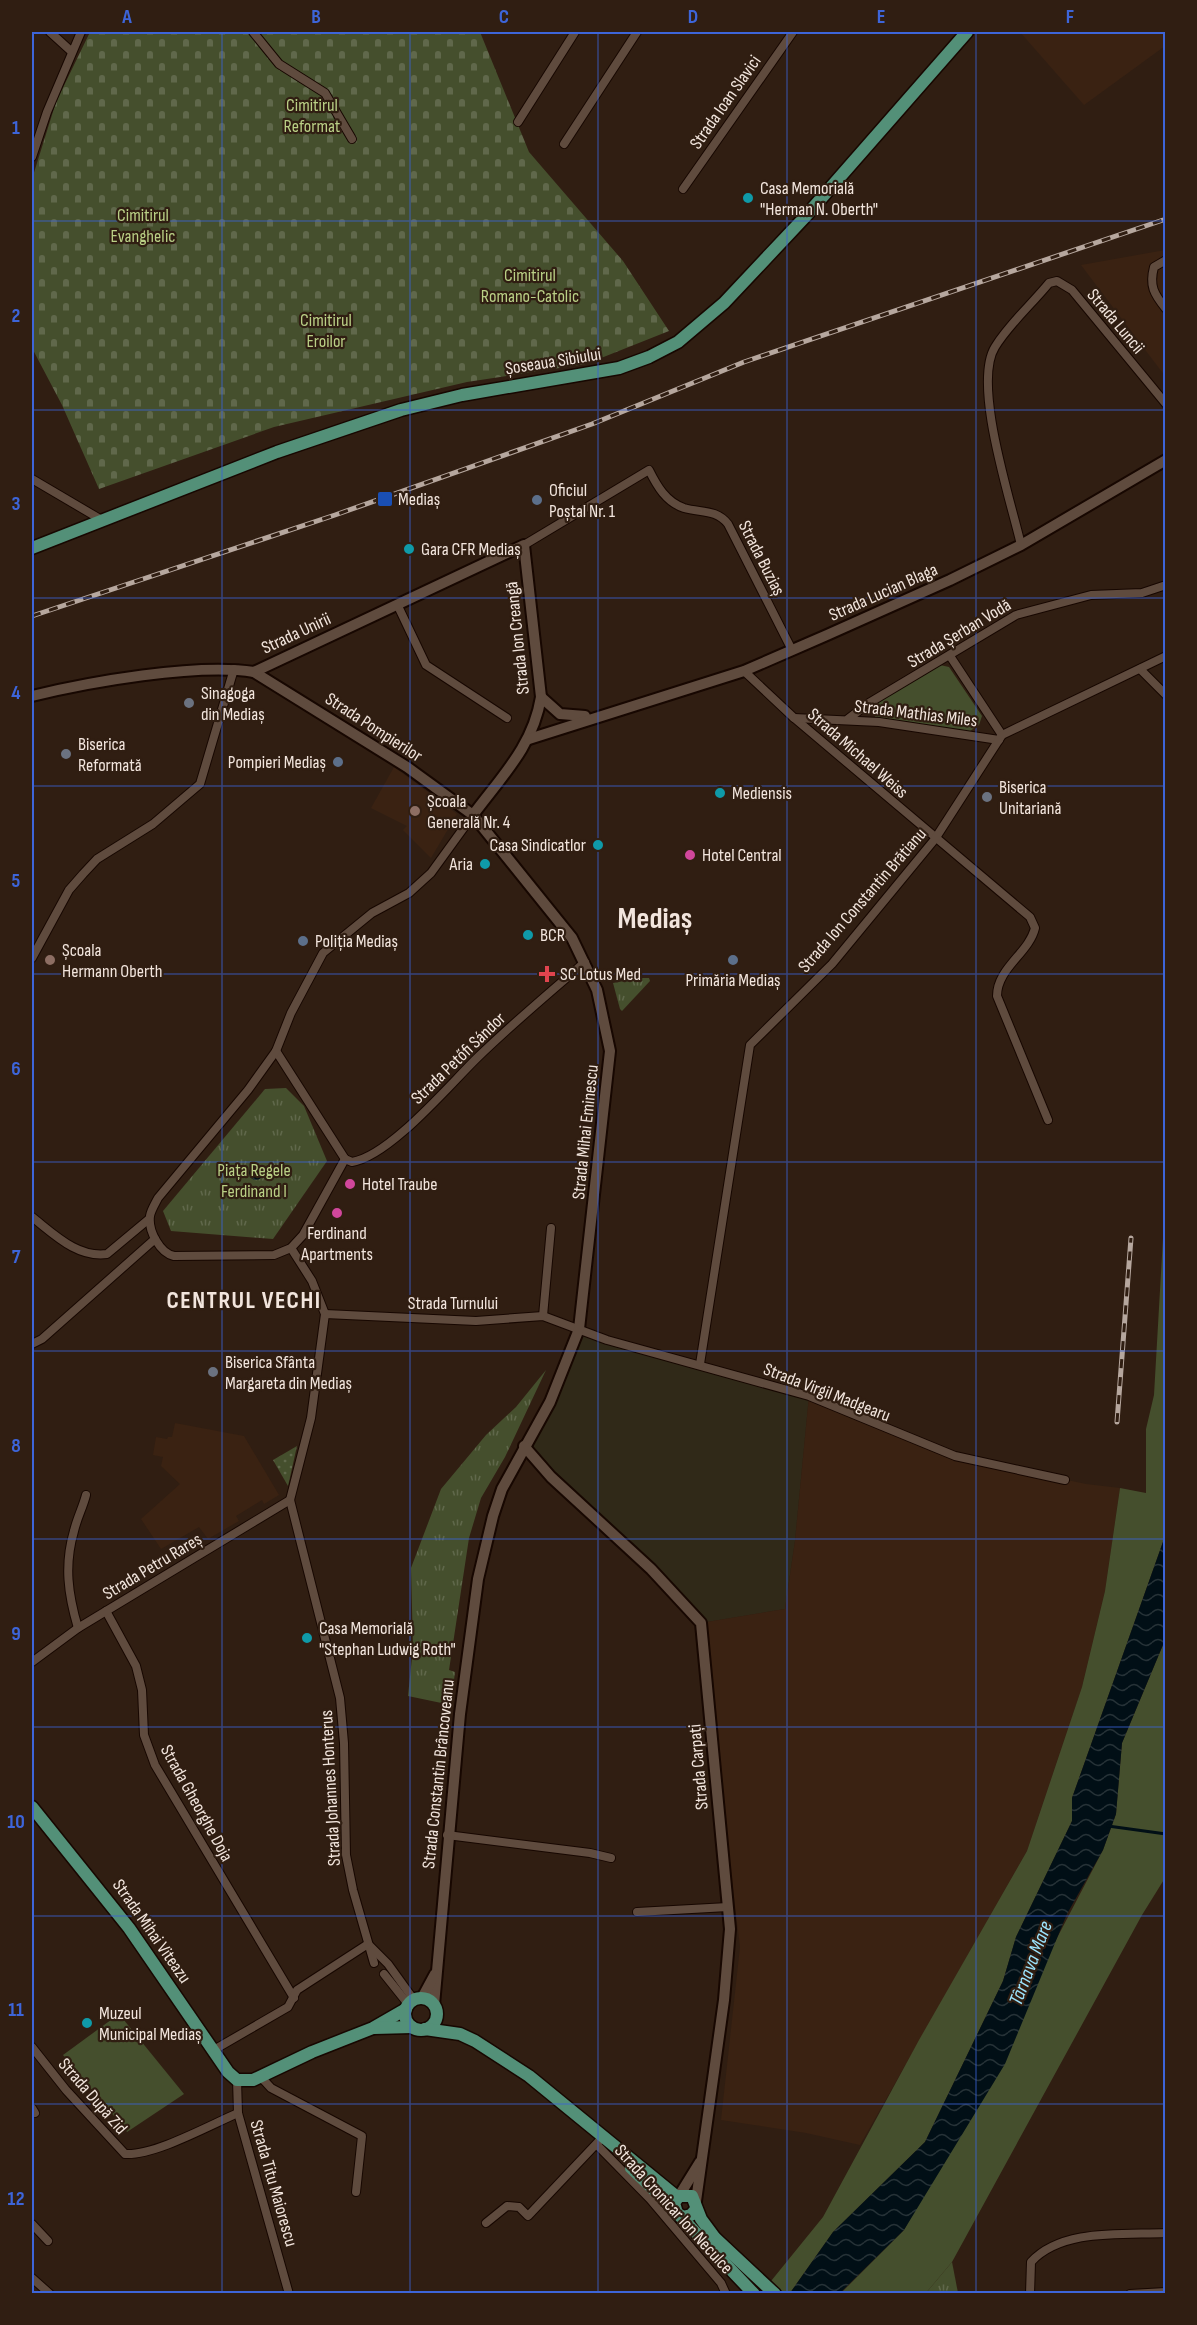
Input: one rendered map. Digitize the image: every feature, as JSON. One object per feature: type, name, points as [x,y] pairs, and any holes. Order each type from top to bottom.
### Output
[{"type":"main road","name":"Șoseaua Sibiului","points":[[32,548],[100,519],[277,452],[401,410],[462,395],[619,368],[649,357],[678,342],[724,303],[804,218],[967,32]]},
{"type":"main road","name":"Strada Mihai Viteazu","points":[[32,1808],[124,1920],[212,2051],[237,2080]]},
{"type":"main road","points":[[412,2003],[406,2019],[412,2027]]},
{"type":"main road","points":[[237,2080],[245,2082],[373,2028],[412,2003],[435,2010],[460,2034],[529,2076],[600,2141],[615,2148],[678,2196],[689,2195],[715,2238],[775,2294]]},
{"type":"main road","points":[[425,2029],[433,2024],[435,2010]]},
{"type":"main road","points":[[373,2028],[412,2027],[460,2034]]},
{"type":"main road","points":[[615,2148],[753,2293]]},
{"type":"main road","points":[[677,2213],[678,2196]]},
{"type":"main road","points":[[677,2213],[691,2215],[696,2205]]},
{"type":"street","points":[[50,32],[72,52]]},
{"type":"street","points":[[32,157],[81,32]]},
{"type":"street","points":[[253,32],[279,64],[325,93],[352,140]]},
{"type":"street","points":[[518,122],[574,32]]},
{"type":"street","points":[[564,144],[637,32]]},
{"type":"street","name":"Strada Ioan Slavici","points":[[683,189],[793,32]]},
{"type":"street","points":[[1166,260],[1154,267],[1151,279],[1152,291],[1166,309]]},
{"type":"street","name":"Strada Luncii","points":[[1021,545],[988,401],[987,374],[994,348],[1049,283],[1057,281],[1067,285],[1166,404]]},
{"type":"street","name":"Strada Lucian Blaga","points":[[529,739],[744,671],[792,650],[950,580],[1021,545],[1166,460]]},
{"type":"street","name":"Strada Buziaș","points":[[524,545],[649,470],[657,486],[676,504],[713,513],[728,524],[792,650]]},
{"type":"street","points":[[32,479],[100,519]]},
{"type":"street","name":"Strada Unirii","points":[[32,696],[165,674],[234,669],[254,672],[524,545]]},
{"type":"street","name":"Strada Ion Creangă","points":[[473,815],[529,739],[541,697],[524,545]]},
{"type":"street","name":"Strada Șerban Vodă","points":[[848,719],[869,703],[1016,615],[1091,594],[1142,592],[1166,585]]},
{"type":"street","name":"Strada Ion Creangă","points":[[397,604],[426,665],[507,718]]},
{"type":"street","name":"Strada Mathias Miles","points":[[951,656],[1000,738]]},
{"type":"street","points":[[1000,738],[1166,656]]},
{"type":"street","points":[[32,958],[69,890],[83,874],[97,860],[153,824],[188,796],[202,777],[234,669]]},
{"type":"street","points":[[1140,669],[1166,695]]},
{"type":"street","name":"Strada Michael Weiss","points":[[744,671],[794,718],[1030,917],[1035,928],[1033,937],[999,982],[997,996],[1048,1120]]},
{"type":"street","name":"Strada Pompierilor","points":[[254,672],[407,767],[473,815]]},
{"type":"street","name":"Strada Lucian Blaga","points":[[541,697],[560,714],[597,716]]},
{"type":"street","name":"Strada Mathias Miles","points":[[794,718],[848,719],[1000,738]]},
{"type":"street","name":"Strada Ion Constantin Brătianu","points":[[700,1364],[750,1045],[832,964],[935,839],[1000,738]]},
{"type":"street","points":[[32,1217],[78,1251],[98,1255],[107,1254],[149,1219],[158,1198],[248,1090],[276,1051],[291,1013],[323,953],[356,924],[409,893],[431,873],[473,815]]},
{"type":"street","name":"Strada Mihai Eminescu","points":[[473,815],[556,915],[585,962],[600,1002],[610,1065],[579,1329],[550,1402],[525,1446]]},
{"type":"street","name":"Strada Petőfi Sándor","points":[[345,1159],[352,1162],[370,1156],[397,1135],[478,1056],[585,962]]},
{"type":"street","points":[[149,1219],[155,1239],[164,1252],[174,1257],[274,1254],[291,1248],[303,1234],[345,1159],[276,1051]]},
{"type":"street","points":[[543,1316],[551,1228]]},
{"type":"street","points":[[32,1344],[42,1339],[155,1239]]},
{"type":"street","points":[[291,1248],[312,1281],[325,1314]]},
{"type":"street","name":"Strada Turnului","points":[[325,1314],[476,1321],[543,1316],[579,1329]]},
{"type":"street","name":"Strada Johannes Honterus","points":[[325,1314],[311,1418],[290,1500],[340,1698],[344,1743],[346,1855],[374,1963]]},
{"type":"street","name":"Strada Virgil Madgearu","points":[[579,1329],[608,1340],[809,1396],[955,1456],[1065,1480]]},
{"type":"street","name":"Strada Constantin Brâncoveanu","points":[[435,2010],[447,1835],[460,1714],[482,1561],[502,1489],[525,1446]]},
{"type":"street","name":"Strada Carpați","points":[[525,1446],[551,1477],[651,1569],[701,1623],[728,1907],[729,1959],[696,2205]]},
{"type":"street","points":[[78,1628],[69,1595],[67,1574],[74,1529],[86,1495]]},
{"type":"street","name":"Strada Petru Rareș","points":[[32,1662],[78,1628],[290,1500]]},
{"type":"street","name":"Strada Gheorghe Doja","points":[[106,1611],[136,1666],[142,1690],[144,1735],[155,1764],[294,1998]]},
{"type":"street","points":[[447,1835],[590,1853],[611,1858]]},
{"type":"street","points":[[637,1912],[728,1907]]},
{"type":"street","points":[[212,2051],[288,2007],[297,1990],[368,1944],[388,1964],[412,2003]]},
{"type":"street","name":"Strada Constantin Brâncoveanu","points":[[412,2003],[437,1971]]},
{"type":"street","points":[[384,1974],[412,2003]]},
{"type":"street","name":"Strada După Zid","points":[[32,2047],[66,2090],[125,2154],[135,2155],[189,2135],[238,2113]]},
{"type":"street","points":[[260,2076],[271,2088],[362,2136],[356,2192]]},
{"type":"street","name":"Strada Titu Maiorescu","points":[[237,2080],[238,2113],[289,2294]]},
{"type":"street","points":[[486,2223],[507,2206],[519,2207],[528,2216],[600,2141]]},
{"type":"street","name":"Strada Cronicar Ion Neculce","points":[[600,2141],[721,2283],[726,2294]]},
{"type":"street","name":"Strada Carpați","points":[[678,2196],[703,2156]]},
{"type":"street","points":[[32,2224],[48,2241]]},
{"type":"street","points":[[1030,2294],[1031,2262],[1051,2247],[1074,2239],[1166,2233]]},
{"type":"street","points":[[32,2278],[50,2294]]},
{"type":"street","points":[[1130,2294],[1166,2292]]},
{"type":"shaded area","points":[[1020,32],[1165,32],[1165,46],[1084,105]]},
{"type":"shaded area","points":[[1165,250],[1165,376],[1081,265]]},
{"type":"shaded area","name":"Școala Generală Nr. 4","points":[[394,767],[457,814],[431,858],[403,830],[407,826],[371,808]]},
{"type":"shaded area","points":[[579,1329],[809,1396],[795,1541],[785,1609],[701,1623],[524,1446]]},
{"type":"shaded area","points":[[809,1396],[955,1456],[1086,1484],[1120,1488],[1105,1591],[1082,1687],[1027,1851],[860,2145],[806,2133],[721,2120],[740,1947],[701,1623],[785,1609],[795,1541]]},
{"type":"shaded area","points":[[175,1423],[244,1436],[279,1495],[264,1504],[262,1500],[236,1516],[239,1521],[208,1539],[199,1527],[161,1549],[141,1519],[180,1484],[161,1466],[163,1457],[153,1455],[156,1437],[167,1439],[172,1437]]},
{"type":"green space","points":[[90,32],[480,32],[529,152],[623,261],[669,331],[586,364],[467,382],[274,427],[99,489],[62,405],[32,348],[32,179],[56,102]]},
{"type":"green space","points":[[940,665],[949,667],[982,716],[979,725],[967,733],[879,722],[870,709],[869,703]]},
{"type":"green space","points":[[649,978],[650,981],[622,1011],[613,983]]},
{"type":"green space","name":"Piața Regele Ferdinand I","points":[[286,1088],[304,1106],[327,1161],[273,1239],[171,1231],[163,1211],[265,1089]]},
{"type":"green space","points":[[1165,1208],[1164,1539],[1072,1798],[1072,1821],[1016,1937],[1003,1981],[925,2142],[833,2232],[790,2293],[775,2293],[767,2286],[823,2217],[919,2040],[1027,1851],[1082,1687],[1105,1591],[1120,1488],[1146,1493],[1146,1429],[1154,1395]]},
{"type":"green space","points":[[546,1370],[505,1457],[481,1498],[469,1538],[449,1670],[455,1672],[451,1705],[408,1696],[413,1648],[411,1568],[441,1489],[486,1435],[516,1407]]},
{"type":"green space","points":[[297,1446],[288,1486],[273,1460]]},
{"type":"green space","points":[[1165,1640],[1165,1878],[1142,1915],[952,2262],[926,2293],[840,2294],[904,2230],[1103,1850],[1116,1814],[1122,1743]]},
{"type":"green space","points":[[119,2014],[184,2094],[127,2132],[63,2055]]},
{"type":"green space","points":[[952,2262],[958,2293],[926,2293]]},
{"type":"water","points":[[253,1166],[259,1166],[263,1173],[259,1180],[253,1180],[249,1176],[249,1170]]},
{"type":"water","name":"Târnava Mare","points":[[1165,1523],[1165,1640],[1122,1743],[1116,1814],[1103,1850],[1067,1914],[1005,2064],[904,2230],[840,2293],[790,2293],[833,2232],[925,2142],[1003,1981],[1016,1937],[1072,1821],[1072,1798],[1164,1539]]},
{"type":"waterway","points":[[1108,1826],[1166,1834]]},
{"type":"railway","points":[[32,616],[335,515],[592,424],[744,362],[1166,219]]},
{"type":"railway","points":[[1117,1422],[1131,1238]]},
{"type":"place","name":"Casa Memorială \"Herman N. Oberth\"","points":[[748,198]]},
{"type":"place","name":"Mediaș","points":[[385,499]]},
{"type":"place","name":"Oficiul Poștal Nr. 1","points":[[537,500]]},
{"type":"place","name":"Gara CFR Mediaș","points":[[409,549]]},
{"type":"place","name":"Sinagoga din Mediaș","points":[[189,703]]},
{"type":"place","name":"Biserica Reformată","points":[[66,754]]},
{"type":"place","name":"Pompieri Mediaș","points":[[338,762]]},
{"type":"place","name":"Mediensis","points":[[720,793]]},
{"type":"place","name":"Biserica Unitariană","points":[[987,797]]},
{"type":"place","name":"Școala Generală Nr. 4","points":[[415,811]]},
{"type":"place","name":"Casa Sindicatlor","points":[[598,845]]},
{"type":"place","name":"Hotel Central","points":[[690,855]]},
{"type":"place","name":"Aria","points":[[485,864]]},
{"type":"place","name":"BCR","points":[[528,935]]},
{"type":"place","name":"Poliția Mediaș","points":[[303,941]]},
{"type":"place","name":"Școala Hermann Oberth","points":[[50,960]]},
{"type":"place","name":"Primăria Mediaș","points":[[733,960]]},
{"type":"place","name":"SC Lotus Med","points":[[547,974]]},
{"type":"place","name":"Hotel Traube","points":[[350,1184]]},
{"type":"place","name":"Ferdinand Apartments","points":[[337,1213]]},
{"type":"place","name":"Biserica Sfânta Margareta din Mediaș","points":[[213,1372]]},
{"type":"place","name":"Casa Memorială \"Stephan Ludwig Roth\"","points":[[307,1638]]},
{"type":"place","name":"Muzeul Municipal Mediaș","points":[[87,2023]]},
{"type":"district","name":"Mediaș","points":[[655,918]]},
{"type":"district","name":"CENTRUL VECHI","points":[[244,1300]]},
{"type":"park label","name":"Cimitirul Reformat","points":[[312,115]]},
{"type":"park label","name":"Cimitirul Evanghelic","points":[[143,225]]},
{"type":"park label","name":"Cimitirul Romano-Catolic","points":[[530,285]]},
{"type":"park label","name":"Cimitirul Eroilor","points":[[326,330]]}]
